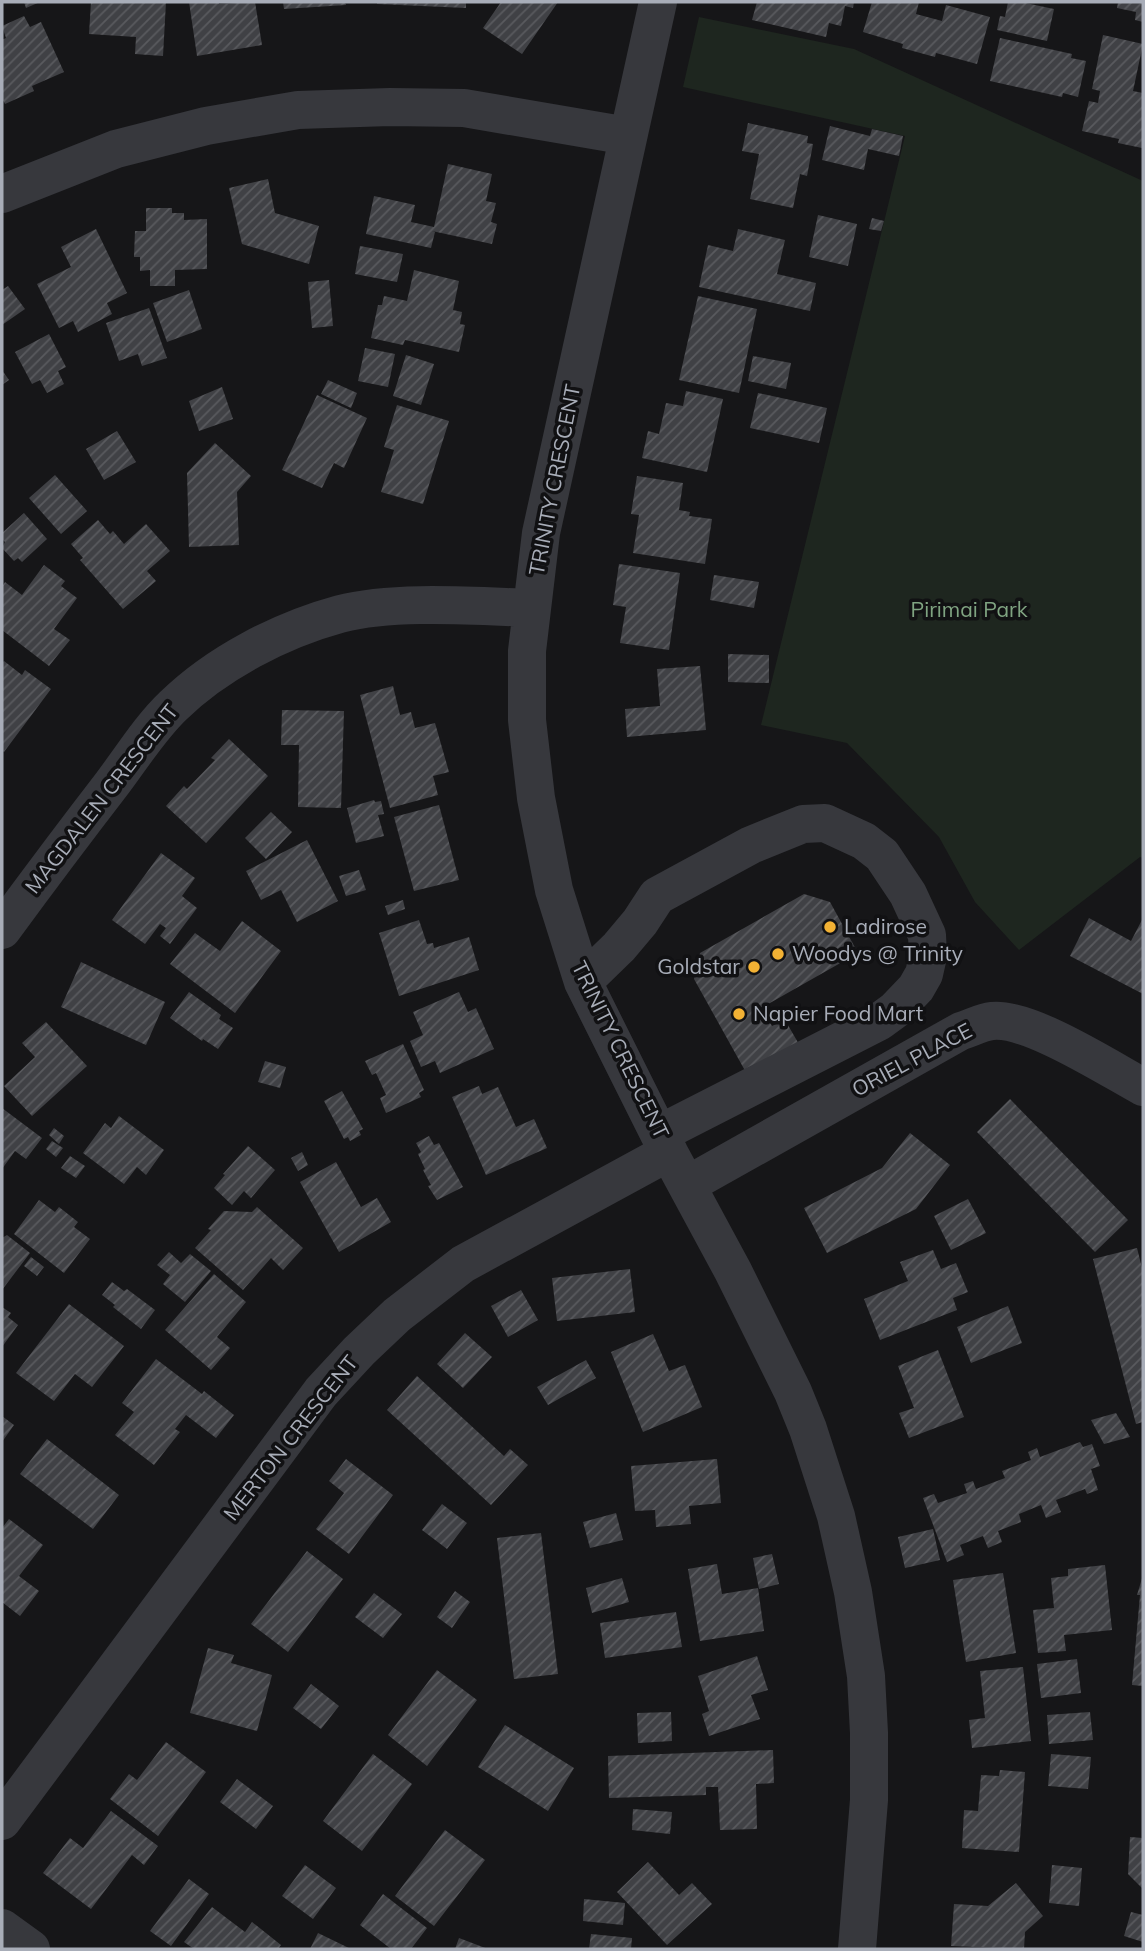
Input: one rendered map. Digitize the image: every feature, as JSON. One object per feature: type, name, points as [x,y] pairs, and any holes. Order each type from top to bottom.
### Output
[{"type":"street","name":"TRINITY CRESCENT","points":[[658,2],[541,533],[527,652],[527,720],[536,798],[554,890],[583,982],[793,1392],[836,1516],[853,1592],[866,1676],[869,1733],[870,1800],[858,1949]]},
{"type":"street","points":[[2,194],[116,149],[206,126],[298,110],[464,108],[628,135]]},
{"type":"street","name":"MAGDALEN CRESCENT","points":[[2,930],[156,724],[191,690],[221,669],[285,634],[341,614],[381,608],[434,606],[531,608]]},
{"type":"street","name":"MERTON CRESCENT","points":[[2,1821],[321,1392],[359,1351],[397,1315],[463,1264],[664,1143],[880,1021],[916,988],[924,974],[928,956],[927,935],[908,894],[882,855],[864,841],[825,823],[803,824],[751,845],[657,896],[619,947],[583,982]]},
{"type":"street","name":"ORIEL PLACE","points":[[687,1185],[961,1031],[992,1021],[1019,1023],[1143,1087]]},
{"type":"street","points":[[2,1928],[31,1949]]},
{"type":"green space","name":"Pirimai Park","points":[[699,17],[854,49],[1143,181],[1143,858],[1140,857],[1019,950],[975,902],[939,837],[847,743],[761,725],[905,136],[683,87]]},
{"type":"building","points":[[24,2],[40,2],[26,8]]},
{"type":"building","points":[[91,2],[166,2],[163,56],[135,54],[136,37],[89,34]]},
{"type":"building","points":[[189,2],[255,2],[262,45],[197,56]]},
{"type":"building","points":[[283,2],[345,2],[346,5],[284,9]]},
{"type":"building","points":[[466,2],[466,8],[377,4]]},
{"type":"building","points":[[501,2],[558,2],[522,54],[483,28]]},
{"type":"building","points":[[757,2],[854,2],[853,8],[845,6],[841,26],[829,23],[826,37],[752,20]]},
{"type":"building","points":[[872,2],[919,2],[916,14],[942,21],[946,5],[990,17],[977,64],[936,53],[935,57],[902,48],[903,44],[863,32]]},
{"type":"building","points":[[1008,2],[1054,9],[1047,41],[997,30],[1000,16],[1005,17]]},
{"type":"building","points":[[1118,2],[1143,2],[1143,22],[1135,20],[1136,12],[1117,8]]},
{"type":"building","points":[[24,16],[30,27],[41,22],[64,72],[32,86],[34,91],[5,104],[2,98],[2,40],[6,38],[2,26]]},
{"type":"building","points":[[1103,35],[1143,44],[1133,91],[1143,93],[1142,148],[1118,143],[1119,139],[1082,131],[1089,101],[1098,103],[1100,91],[1092,89]]},
{"type":"building","points":[[1000,38],[1072,54],[1071,58],[1086,61],[1078,97],[1063,93],[1062,97],[990,81]]},
{"type":"building","points":[[748,123],[808,136],[807,143],[813,144],[807,176],[800,174],[793,208],[750,199],[759,154],[742,151]]},
{"type":"building","points":[[830,126],[870,136],[872,129],[903,136],[899,156],[868,149],[864,170],[822,160]]},
{"type":"building","points":[[448,164],[492,174],[486,201],[496,203],[491,222],[497,224],[492,244],[432,231],[435,232],[431,248],[366,234],[374,196],[415,205],[411,222],[434,227]]},
{"type":"building","points":[[268,179],[275,213],[319,226],[309,264],[242,244],[229,188]]},
{"type":"building","points":[[146,208],[172,208],[172,213],[184,213],[184,220],[207,219],[207,269],[175,270],[175,286],[150,286],[150,270],[140,271],[140,257],[134,257],[135,231],[146,231]]},
{"type":"building","points":[[818,215],[857,224],[848,266],[809,257]]},
{"type":"building","points":[[872,218],[884,221],[881,231],[869,229]]},
{"type":"building","points":[[96,229],[127,293],[107,303],[112,314],[78,332],[73,321],[59,328],[37,284],[71,267],[61,247]]},
{"type":"building","points":[[738,229],[785,240],[777,274],[816,283],[810,311],[699,287],[708,245],[733,251]]},
{"type":"building","points":[[360,246],[403,254],[397,282],[355,274]]},
{"type":"building","points":[[414,270],[459,281],[453,310],[462,312],[460,324],[465,325],[459,352],[405,340],[403,345],[371,338],[378,305],[382,305],[384,296],[407,301]]},
{"type":"building","points":[[329,280],[333,326],[312,328],[308,282]]},
{"type":"building","points":[[8,286],[25,309],[2,325],[2,290]]},
{"type":"building","points":[[189,290],[202,329],[167,342],[153,303]]},
{"type":"building","points":[[698,296],[757,309],[739,393],[679,380]]},
{"type":"building","points":[[149,308],[167,358],[142,366],[138,354],[119,361],[106,323]]},
{"type":"building","points":[[49,334],[66,367],[58,371],[64,384],[47,393],[40,380],[32,384],[15,352]]},
{"type":"building","points":[[365,348],[395,354],[388,387],[358,381]]},
{"type":"building","points":[[406,355],[434,364],[421,405],[393,396]]},
{"type":"building","points":[[753,356],[791,363],[786,389],[748,381]]},
{"type":"building","points":[[2,370],[9,380],[2,385]]},
{"type":"building","points":[[328,380],[357,393],[351,408],[321,394]]},
{"type":"building","points":[[222,387],[233,419],[199,431],[189,401]]},
{"type":"building","points":[[686,391],[723,399],[707,472],[642,458],[648,431],[659,434],[666,403],[683,406]]},
{"type":"building","points":[[758,393],[827,408],[819,443],[750,428]]},
{"type":"building","points":[[317,395],[367,418],[344,468],[334,463],[322,488],[282,470]]},
{"type":"building","points":[[397,405],[449,421],[423,504],[381,492],[394,450],[384,447]]},
{"type":"building","points":[[117,431],[136,462],[104,480],[86,449]]},
{"type":"building","points":[[215,443],[251,476],[237,492],[239,545],[189,547],[187,473]]},
{"type":"building","points":[[55,475],[87,511],[61,534],[29,498]]},
{"type":"building","points":[[637,476],[683,483],[679,510],[690,512],[689,516],[712,519],[705,564],[633,553],[639,515],[631,514]]},
{"type":"building","points":[[24,513],[47,539],[22,562],[18,558],[14,561],[2,548],[5,542],[2,533]]},
{"type":"building","points":[[98,520],[110,534],[113,531],[124,544],[146,524],[170,551],[147,571],[156,581],[123,609],[80,560],[83,558],[71,544]]},
{"type":"building","points":[[619,564],[680,573],[669,650],[620,643],[626,607],[613,605]]},
{"type":"building","points":[[44,565],[65,581],[61,586],[77,598],[54,629],[70,640],[49,666],[2,630],[2,587],[5,582],[22,595]]},
{"type":"building","points":[[714,575],[759,582],[754,608],[710,600]]},
{"type":"building","points":[[728,654],[769,655],[769,683],[728,682]]},
{"type":"building","points":[[4,661],[22,675],[25,670],[51,689],[4,752],[2,663]]},
{"type":"building","points":[[700,666],[706,730],[627,737],[625,709],[660,706],[657,669]]},
{"type":"building","points":[[393,686],[400,715],[411,712],[415,728],[435,723],[449,772],[433,776],[438,795],[390,808],[360,695]]},
{"type":"building","points":[[282,710],[344,711],[341,808],[298,807],[299,745],[281,745]]},
{"type":"building","points":[[229,739],[268,776],[206,843],[166,806],[184,786],[187,789],[215,760],[211,758]]},
{"type":"building","points":[[374,800],[381,801],[384,814],[378,815],[384,836],[356,843],[347,808]]},
{"type":"building","points":[[439,805],[459,880],[414,891],[394,817]]},
{"type":"building","points":[[271,812],[292,832],[266,859],[245,838]]},
{"type":"building","points":[[307,840],[338,901],[297,922],[281,890],[261,900],[246,871]]},
{"type":"building","points":[[161,853],[195,878],[182,896],[197,908],[170,944],[160,936],[166,928],[160,924],[145,944],[112,920]]},
{"type":"building","points":[[359,870],[366,890],[346,896],[339,876]]},
{"type":"building","points":[[804,894],[830,902],[858,953],[761,1008],[772,1026],[785,1020],[800,1046],[748,1076],[694,979],[700,953]]},
{"type":"building","points":[[403,900],[405,909],[388,915],[385,906]]},
{"type":"building","points":[[1089,918],[1131,941],[1143,918],[1143,994],[1070,956]]},
{"type":"building","points":[[419,920],[427,944],[433,943],[434,948],[469,937],[479,970],[399,996],[379,933]]},
{"type":"building","points":[[242,921],[281,951],[235,1013],[170,964],[195,933],[220,951]]},
{"type":"building","points":[[81,962],[165,1002],[146,1045],[61,1007]]},
{"type":"building","points":[[189,992],[221,1015],[219,1019],[233,1028],[218,1049],[170,1018]]},
{"type":"building","points":[[459,992],[468,1012],[476,1008],[494,1049],[440,1073],[435,1061],[421,1067],[410,1041],[423,1035],[413,1012]]},
{"type":"building","points":[[46,1022],[87,1066],[32,1116],[4,1086],[35,1057],[22,1043]]},
{"type":"building","points":[[403,1044],[424,1090],[419,1093],[421,1097],[386,1113],[380,1098],[386,1095],[376,1073],[372,1075],[365,1061]]},
{"type":"building","points":[[265,1061],[286,1067],[280,1088],[258,1082]]},
{"type":"building","points":[[479,1086],[482,1094],[498,1087],[516,1127],[534,1119],[547,1148],[486,1175],[452,1097]]},
{"type":"building","points":[[342,1091],[363,1129],[359,1131],[361,1135],[350,1141],[348,1137],[344,1139],[324,1101]]},
{"type":"building","points":[[1010,1099],[1128,1220],[1095,1252],[977,1132]]},
{"type":"building","points":[[2,1108],[42,1138],[26,1159],[15,1151],[2,1169]]},
{"type":"building","points":[[119,1116],[164,1150],[146,1175],[137,1167],[124,1184],[83,1153],[105,1123],[111,1128]]},
{"type":"building","points":[[54,1128],[64,1136],[59,1144],[49,1135]]},
{"type":"building","points":[[910,1133],[950,1165],[916,1209],[827,1253],[804,1208],[882,1168]]},
{"type":"building","points":[[429,1136],[434,1145],[439,1143],[463,1187],[437,1200],[428,1186],[431,1185],[423,1170],[425,1169],[418,1154],[421,1152],[416,1143]]},
{"type":"building","points":[[52,1141],[63,1148],[56,1157],[46,1149]]},
{"type":"building","points":[[248,1146],[275,1170],[251,1198],[244,1191],[232,1205],[214,1188]]},
{"type":"building","points":[[302,1152],[308,1165],[298,1171],[291,1158]]},
{"type":"building","points":[[70,1156],[85,1166],[76,1178],[61,1168]]},
{"type":"building","points":[[336,1162],[361,1207],[377,1198],[391,1222],[339,1252],[300,1182]]},
{"type":"building","points":[[968,1199],[986,1233],[951,1250],[934,1216]]},
{"type":"building","points":[[39,1200],[55,1212],[59,1207],[78,1222],[74,1227],[90,1239],[64,1273],[14,1234]]},
{"type":"building","points":[[257,1207],[303,1248],[283,1270],[271,1258],[243,1290],[195,1248],[224,1211],[252,1212]]},
{"type":"building","points":[[7,1235],[30,1253],[2,1290],[2,1238]]},
{"type":"building","points":[[1137,1248],[1143,1272],[1143,1422],[1136,1424],[1093,1259]]},
{"type":"building","points":[[933,1250],[941,1269],[956,1263],[968,1292],[953,1298],[957,1310],[880,1340],[864,1299],[908,1281],[900,1262]]},
{"type":"building","points":[[169,1252],[181,1263],[190,1254],[211,1271],[185,1302],[163,1284],[170,1275],[157,1265]]},
{"type":"building","points":[[31,1257],[44,1267],[37,1276],[24,1266]]},
{"type":"building","points":[[630,1269],[635,1312],[557,1321],[552,1278]]},
{"type":"building","points":[[214,1274],[246,1302],[217,1337],[230,1348],[211,1370],[165,1330]]},
{"type":"building","points":[[112,1282],[124,1291],[127,1289],[155,1310],[141,1329],[102,1295]]},
{"type":"building","points":[[521,1290],[538,1320],[508,1337],[491,1306]]},
{"type":"building","points":[[69,1304],[124,1346],[92,1387],[75,1374],[54,1401],[16,1373]]},
{"type":"building","points":[[1008,1306],[1022,1343],[971,1363],[957,1327]]},
{"type":"building","points":[[2,1307],[11,1313],[8,1317],[18,1325],[2,1347]]},
{"type":"building","points":[[465,1333],[492,1357],[463,1388],[437,1364]]},
{"type":"building","points":[[653,1334],[669,1371],[685,1365],[702,1407],[643,1432],[611,1352]]},
{"type":"building","points":[[938,1350],[964,1417],[909,1438],[899,1413],[914,1408],[898,1366]]},
{"type":"building","points":[[156,1359],[234,1415],[216,1438],[186,1415],[175,1429],[180,1432],[154,1465],[115,1435],[134,1412],[122,1403]]},
{"type":"building","points":[[586,1360],[596,1378],[548,1405],[537,1387]]},
{"type":"building","points":[[417,1376],[504,1456],[510,1449],[528,1465],[491,1505],[387,1410]]},
{"type":"building","points":[[1116,1413],[1130,1437],[1104,1444],[1091,1420]]},
{"type":"building","points":[[2,1416],[14,1425],[2,1442]]},
{"type":"building","points":[[47,1439],[119,1495],[93,1529],[20,1474]]},
{"type":"building","points":[[1080,1442],[1083,1447],[1092,1444],[1100,1466],[1091,1469],[1098,1490],[1087,1494],[1085,1489],[1056,1500],[1061,1512],[1046,1518],[1041,1505],[1019,1514],[1021,1522],[998,1531],[1002,1542],[988,1548],[983,1536],[960,1545],[964,1555],[947,1562],[923,1498],[934,1494],[938,1503],[967,1493],[964,1484],[973,1481],[976,1489],[1005,1478],[1002,1471],[1031,1460],[1028,1452],[1037,1448],[1040,1457]]},
{"type":"building","points":[[346,1459],[393,1495],[349,1554],[316,1529],[344,1493],[329,1481]]},
{"type":"building","points":[[717,1459],[721,1503],[689,1506],[691,1524],[656,1527],[655,1510],[635,1511],[631,1466]]},
{"type":"building","points":[[442,1504],[467,1523],[447,1549],[422,1530]]},
{"type":"building","points":[[616,1513],[623,1540],[590,1548],[583,1522]]},
{"type":"building","points":[[9,1519],[43,1545],[19,1576],[39,1591],[20,1616],[2,1602],[2,1528]]},
{"type":"building","points":[[933,1529],[940,1560],[905,1568],[898,1537]]},
{"type":"building","points":[[541,1533],[558,1674],[514,1679],[497,1538]]},
{"type":"building","points":[[307,1551],[343,1579],[288,1652],[251,1624]]},
{"type":"building","points":[[772,1554],[779,1584],[759,1589],[753,1558]]},
{"type":"building","points":[[717,1564],[722,1594],[758,1588],[764,1631],[700,1641],[688,1569]]},
{"type":"building","points":[[1105,1565],[1112,1630],[1064,1635],[1066,1651],[1038,1653],[1033,1610],[1054,1608],[1051,1578],[1068,1576],[1068,1569]]},
{"type":"building","points":[[1003,1573],[1016,1653],[966,1662],[953,1580]]},
{"type":"building","points":[[1143,1575],[1143,1686],[1132,1685],[1140,1595],[1137,1595]]},
{"type":"building","points":[[622,1578],[629,1602],[592,1613],[586,1588]]},
{"type":"building","points":[[455,1591],[470,1602],[452,1628],[437,1617]]},
{"type":"building","points":[[374,1593],[402,1614],[383,1638],[355,1617]]},
{"type":"building","points":[[676,1612],[682,1647],[605,1658],[600,1623]]},
{"type":"building","points":[[208,1648],[234,1655],[231,1663],[272,1675],[257,1731],[190,1713]]},
{"type":"building","points":[[757,1656],[768,1690],[751,1695],[760,1719],[709,1736],[702,1714],[709,1711],[698,1676]]},
{"type":"building","points":[[1077,1659],[1081,1693],[1041,1698],[1037,1664]]},
{"type":"building","points":[[1023,1667],[1031,1741],[972,1748],[969,1720],[985,1718],[980,1671]]},
{"type":"building","points":[[437,1670],[477,1700],[427,1766],[388,1735]]},
{"type":"building","points":[[311,1684],[339,1706],[321,1729],[293,1708]]},
{"type":"building","points":[[671,1712],[672,1741],[638,1743],[637,1713]]},
{"type":"building","points":[[1090,1712],[1093,1740],[1049,1744],[1047,1715]]},
{"type":"building","points":[[505,1725],[574,1768],[548,1811],[478,1767]]},
{"type":"building","points":[[166,1742],[206,1772],[158,1836],[110,1799],[129,1774],[137,1780]]},
{"type":"building","points":[[773,1750],[774,1783],[756,1784],[757,1829],[720,1830],[718,1787],[706,1787],[706,1795],[609,1798],[608,1756]]},
{"type":"building","points":[[373,1754],[412,1784],[362,1851],[323,1821]]},
{"type":"building","points":[[1051,1754],[1091,1757],[1088,1789],[1048,1786]]},
{"type":"building","points":[[1000,1770],[1025,1772],[1019,1852],[962,1848],[964,1810],[978,1811],[981,1775],[999,1776]]},
{"type":"building","points":[[237,1779],[273,1806],[256,1829],[220,1802]]},
{"type":"building","points":[[633,1809],[672,1812],[670,1834],[632,1830]]},
{"type":"building","points":[[111,1811],[158,1846],[144,1865],[132,1855],[91,1909],[43,1873],[70,1838],[83,1848]]},
{"type":"building","points":[[445,1830],[485,1860],[434,1926],[395,1896]]},
{"type":"building","points":[[1130,1837],[1143,1838],[1143,1889],[1128,1874]]},
{"type":"building","points":[[648,1862],[679,1895],[692,1883],[712,1904],[667,1945],[617,1892]]},
{"type":"building","points":[[305,1865],[336,1888],[313,1919],[282,1896]]},
{"type":"building","points":[[1052,1865],[1082,1868],[1079,1906],[1049,1903]]},
{"type":"building","points":[[189,1879],[209,1894],[171,1946],[150,1931]]},
{"type":"building","points":[[1016,1883],[1043,1916],[1025,1932],[1024,1949],[951,1946],[954,1904],[988,1906]]},
{"type":"building","points":[[383,1894],[427,1928],[411,1949],[391,1949],[360,1925]]},
{"type":"building","points":[[584,1899],[625,1903],[623,1925],[583,1921]]},
{"type":"building","points":[[212,1907],[245,1932],[252,1922],[281,1945],[278,1949],[194,1949],[184,1942]]},
{"type":"building","points":[[1131,1912],[1143,1915],[1143,1942],[1124,1936]]},
{"type":"building","points":[[318,1933],[351,1949],[310,1949]]},
{"type":"building","points":[[591,1934],[632,1938],[631,1949],[589,1949]]},
{"type":"building","points":[[459,1938],[488,1949],[455,1949]]},
{"type":"place","name":"Ladirose","points":[[830,927]]},
{"type":"place","name":"Woodys @ Trinity","points":[[778,954]]},
{"type":"place","name":"Goldstar","points":[[754,967]]},
{"type":"place","name":"Napier Food Mart","points":[[739,1014]]}]
